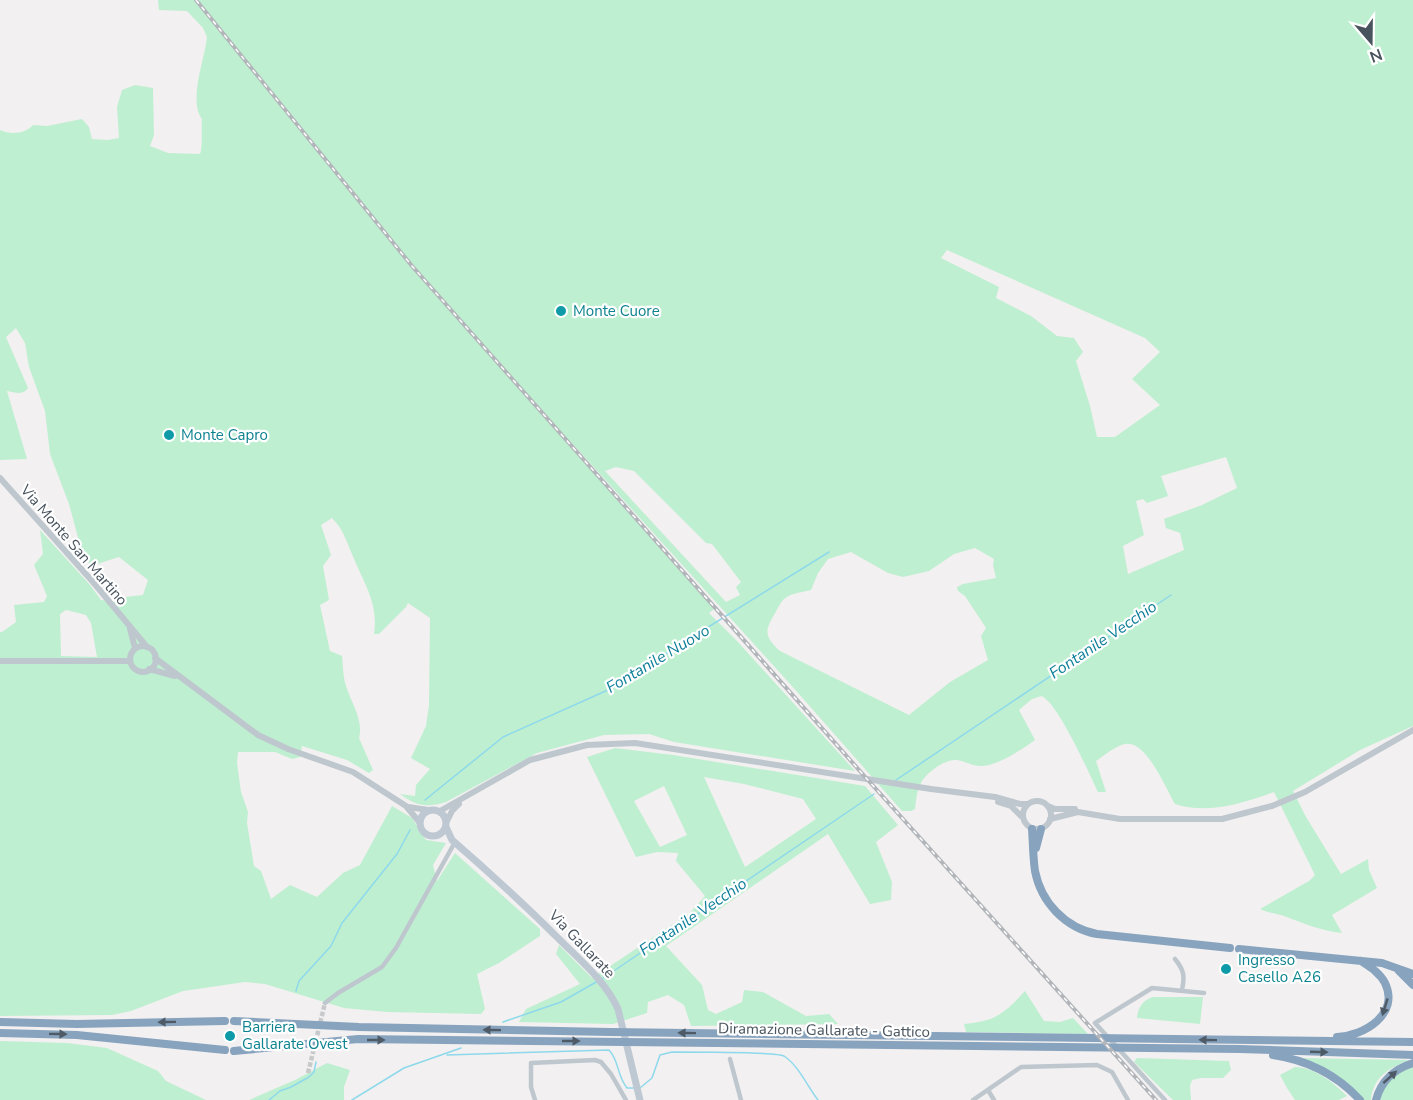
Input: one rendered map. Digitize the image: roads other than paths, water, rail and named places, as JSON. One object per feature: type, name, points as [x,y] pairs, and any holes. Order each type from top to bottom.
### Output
[{"type":"highway","points":[[1036,829],[1035,870],[1047,900],[1064,920],[1085,932],[1382,963],[1413,974]]},
{"type":"highway","points":[[1240,1045],[1281,1036],[1341,1037],[1374,1025],[1385,1011],[1388,990],[1378,973],[1361,961]]},
{"type":"highway","points":[[1395,968],[1413,985]]},
{"type":"highway","name":"Diramazione Gallarate - Gattico","points":[[0,1022],[76,1024],[230,1021],[359,1027],[1062,1043]]},
{"type":"highway","name":"Diramazione Gallarate - Gattico","points":[[0,1033],[77,1035],[229,1051],[358,1039],[1240,1045],[1413,1042]]},
{"type":"highway","points":[[1240,1045],[1320,1068],[1352,1091],[1360,1100]]},
{"type":"highway","name":"Diramazione Gallarate - Gattico","points":[[1240,1045],[1413,1055]]},
{"type":"highway","points":[[1376,1100],[1380,1086],[1386,1079],[1401,1068],[1413,1063]]},
{"type":"main road","points":[[428,810],[440,811],[447,824],[444,831],[435,836],[424,833],[420,823],[422,815],[428,810]]},
{"type":"main road","name":"Via Gallarate","points":[[447,824],[454,841],[524,905],[596,976],[612,995],[618,1009],[640,1100]]},
{"type":"main road","name":"Via Gallarate","points":[[435,836],[454,841]]},
{"type":"street","name":"Via Monte San Martino","points":[[0,478],[93,582],[130,629],[151,650],[155,658],[258,735],[288,749],[354,772],[407,807],[420,823]]},
{"type":"street","name":"Via Monte San Martino","points":[[130,629],[135,648]]},
{"type":"street","points":[[0,661],[130,661],[135,648],[147,647]]},
{"type":"street","points":[[149,669],[154,665],[155,658]]},
{"type":"street","name":"Via Monte San Martino","points":[[130,661],[137,670],[149,669],[177,676]]},
{"type":"street","points":[[951,792],[995,797],[1020,804],[1036,801],[1055,809],[1077,809],[1144,818],[1222,819],[1272,806],[1305,792],[1413,730]]},
{"type":"street","points":[[440,811],[530,760],[587,746],[635,743],[995,800],[1011,806],[1022,817],[1025,824],[1036,829],[1045,827],[1050,819],[1048,806]]},
{"type":"street","points":[[447,824],[452,811],[461,801]]},
{"type":"street","points":[[1022,817],[1024,807],[1028,804]]},
{"type":"street","name":"Via Monte San Martino","points":[[407,807],[428,810]]},
{"type":"street","points":[[1050,819],[1078,812],[1120,819],[1144,818]]},
{"type":"street","points":[[325,1003],[382,968],[396,948],[454,841]]},
{"type":"street","points":[[1174,959],[1185,978],[1182,990]]},
{"type":"street","points":[[1165,1100],[1095,1023],[1152,988],[1204,993]]},
{"type":"street","points":[[730,1059],[741,1100]]},
{"type":"street","points":[[534,1100],[531,1087],[531,1063],[595,1060],[607,1068],[626,1100]]},
{"type":"street","points":[[973,1100],[1021,1067],[1097,1065],[1112,1072],[1128,1100]]},
{"type":"street","points":[[988,1090],[994,1100]]},
{"type":"waterway","name":"Fontanile Nuovo","points":[[425,800],[503,737],[619,685],[829,552]]},
{"type":"waterway","name":"Fontanile Vecchio","points":[[896,780],[1171,595]]},
{"type":"waterway","name":"Fontanile Vecchio","points":[[602,979],[874,794]]},
{"type":"waterway","name":"Fontanile Nuovo","points":[[296,991],[299,981],[331,946],[342,923],[397,854],[410,830]]},
{"type":"waterway","name":"Fontanile Vecchio","points":[[503,1022],[561,1002],[598,981]]},
{"type":"waterway","name":"Fontanile Vecchio","points":[[352,1100],[404,1068],[461,1048]]},
{"type":"waterway","points":[[447,1055],[609,1050],[627,1088],[635,1088]]},
{"type":"waterway","points":[[640,1088],[652,1078],[660,1055],[672,1052],[765,1054],[784,1056],[789,1060],[818,1100]]},
{"type":"waterway","name":"Fontanile Nuovo","points":[[269,1100],[280,1091],[309,1077],[314,1072],[316,1062]]},
{"type":"tunnel","points":[[308,1073],[325,1003]]},
{"type":"railway","points":[[196,0],[412,266],[867,779],[1156,1100]]},
{"type":"place","name":"Monte Cuore","points":[[561,311]]},
{"type":"place","name":"Monte Capro","points":[[169,435]]},
{"type":"place","name":"Ingresso Casello A26","points":[[1226,969]]},
{"type":"place","name":"Barriera Gallarate Ovest","points":[[230,1036]]}]
